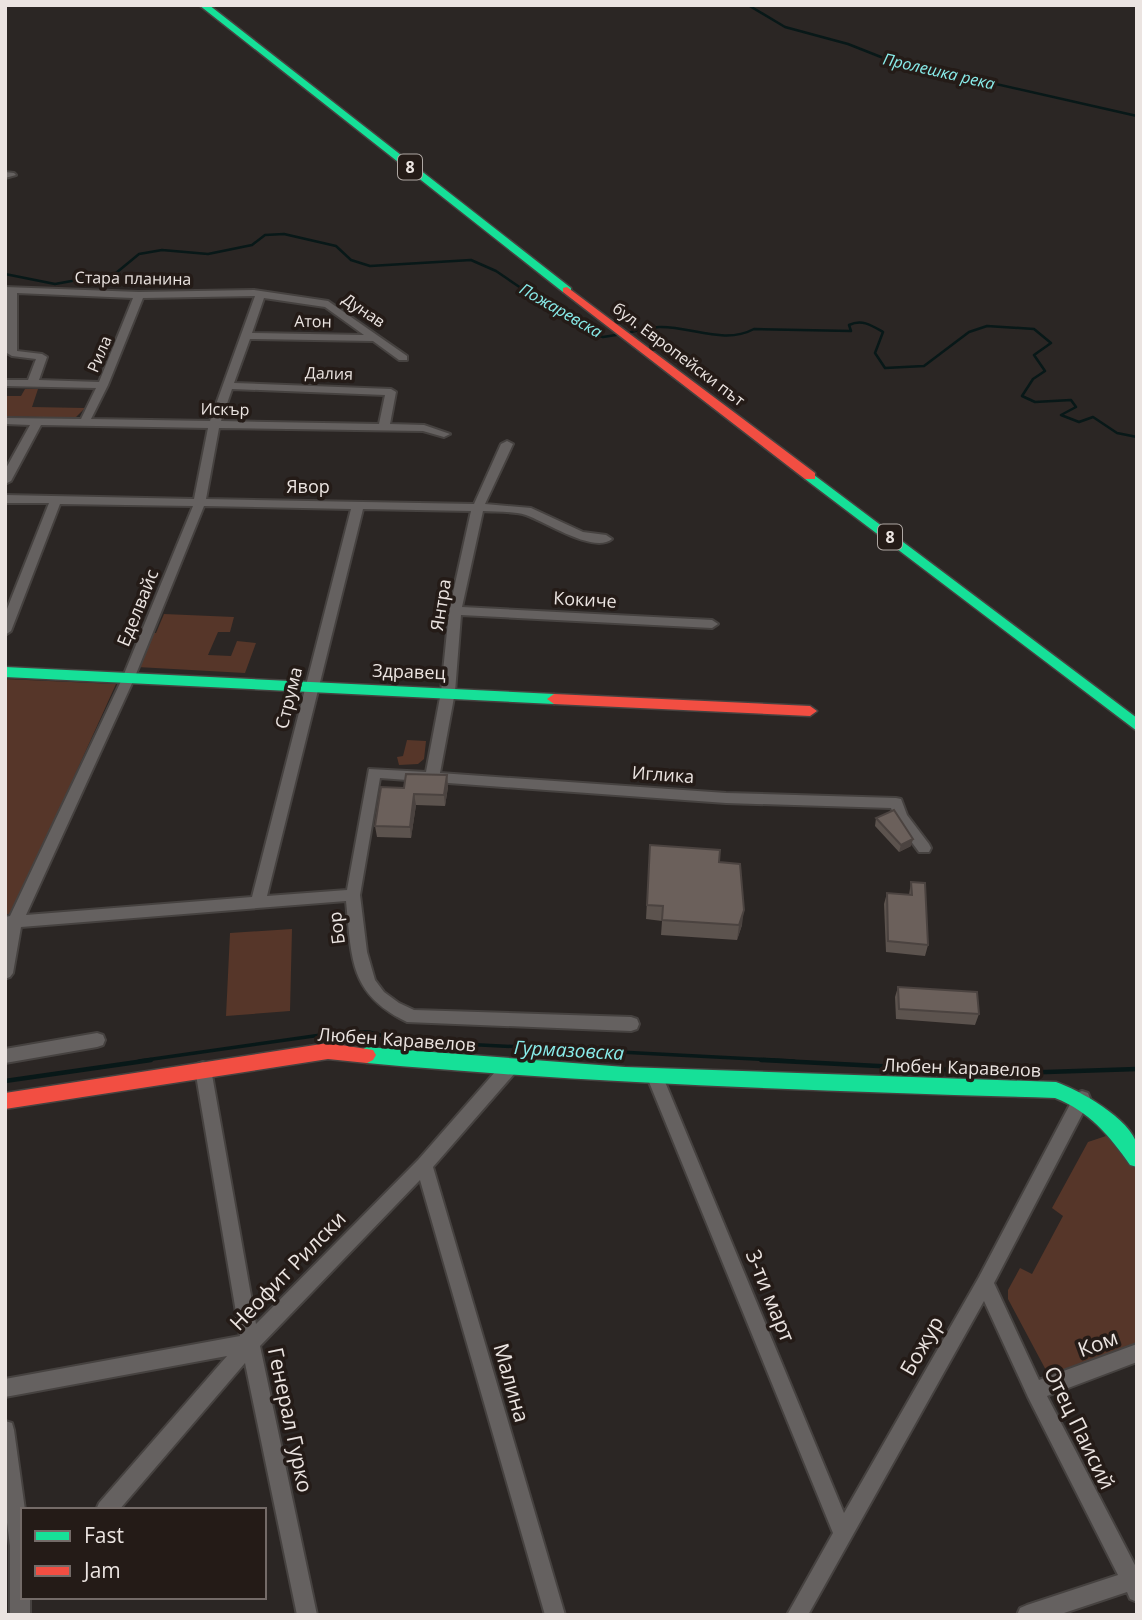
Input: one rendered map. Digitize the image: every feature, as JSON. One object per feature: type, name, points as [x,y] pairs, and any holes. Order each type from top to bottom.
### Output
[{"type":"main road","name":"бул. Европейски път","points":[[203,5],[644,349],[1137,726]]},
{"type":"main road","name":"Здравец","points":[[5,672],[810,711]]},
{"type":"main road","name":"Любен Каравелов","points":[[5,1101],[328,1051],[508,1069],[655,1077],[1056,1090],[1082,1098]]},
{"type":"main road","points":[[1082,1098],[1111,1121],[1137,1159]]},
{"type":"street","name":"Стара планина","points":[[9,290],[139,295],[254,293],[260,296]]},
{"type":"street","points":[[9,290],[12,353],[42,357],[32,384]]},
{"type":"street","name":"Рила","points":[[84,423],[103,385],[139,295]]},
{"type":"street","name":"Еделвайс","points":[[5,973],[10,922],[128,678],[199,505],[214,425],[248,336],[260,296]]},
{"type":"street","name":"Дунав","points":[[260,296],[328,304],[403,358]]},
{"type":"street","name":"Атон","points":[[248,336],[377,338]]},
{"type":"street","points":[[5,383],[103,385]]},
{"type":"street","name":"Далия","points":[[229,386],[391,391],[384,427]]},
{"type":"street","name":"Искър","points":[[5,421],[424,428],[444,434]]},
{"type":"street","points":[[5,481],[37,422]]},
{"type":"street","name":"Янтра","points":[[432,777],[448,692],[456,611],[478,507],[507,444]]},
{"type":"street","name":"Явор","points":[[5,499],[199,505],[478,507],[527,511],[582,536],[606,539]]},
{"type":"street","points":[[5,631],[56,500]]},
{"type":"street","name":"Струма","points":[[258,901],[358,505]]},
{"type":"street","name":"Кокиче","points":[[456,611],[712,624]]},
{"type":"street","name":"Иглика","points":[[353,895],[374,773],[726,799],[896,803],[901,817],[924,848]]},
{"type":"street","name":"Бор","points":[[10,922],[353,895],[361,964],[370,990],[389,1009],[413,1017],[631,1024]]},
{"type":"street","points":[[5,1056],[97,1040]]},
{"type":"street","name":"Генерал Гурко","points":[[203,1069],[250,1343],[307,1615]]},
{"type":"street","name":"Неофит Рилски","points":[[108,1508],[250,1343],[424,1164],[508,1069]]},
{"type":"street","name":"3-ти март","points":[[655,1077],[842,1532]]},
{"type":"street","name":"Божур","points":[[797,1615],[985,1283],[1082,1098]]},
{"type":"street","name":"Малина","points":[[424,1164],[555,1615]]},
{"type":"street","name":"Отец Паисий","points":[[985,1283],[1035,1391],[1135,1584]]},
{"type":"street","points":[[5,1388],[250,1343]]},
{"type":"street","name":"Ком","points":[[1035,1391],[1137,1353]]},
{"type":"street","points":[[5,1430],[21,1545],[20,1615]]},
{"type":"street","points":[[1027,1615],[1135,1584]]},
{"type":"shaded area","points":[[25,389],[38,389],[32,407],[85,408],[75,418],[5,416],[5,396],[21,396]]},
{"type":"shaded area","points":[[164,614],[234,617],[230,632],[218,632],[208,655],[231,656],[237,641],[256,643],[245,673],[137,667],[151,633],[156,633]]},
{"type":"shaded area","points":[[5,679],[116,684],[12,914],[5,914]]},
{"type":"shaded area","points":[[407,740],[426,741],[424,759],[418,764],[399,765],[397,757],[403,756]]},
{"type":"shaded area","points":[[292,929],[290,1011],[226,1016],[230,933]]},
{"type":"shaded area","points":[[1109,1135],[1137,1156],[1137,1357],[1056,1389],[1008,1299],[1008,1290],[1020,1268],[1032,1274],[1063,1216],[1052,1208],[1088,1142]]},
{"type":"building","points":[[406,774],[447,775],[444,795],[414,794],[410,827],[375,826],[381,787],[404,788]]},
{"type":"building","points":[[894,810],[913,839],[901,845],[876,818]]},
{"type":"building","points":[[650,845],[720,850],[719,862],[740,864],[744,910],[739,925],[662,920],[663,906],[647,905]]},
{"type":"building","points":[[911,882],[925,883],[928,945],[888,941],[887,893],[912,895]]},
{"type":"building","points":[[898,987],[977,992],[979,1014],[899,1009]]},
{"type":"waterway","name":"Пролешка река","points":[[748,5],[785,27],[848,44],[886,59],[1137,116]]},
{"type":"waterway","name":"Пожаревска","points":[[5,274],[55,284],[116,273],[139,254],[162,250],[208,254],[252,245],[265,235],[284,234],[336,246],[351,260],[370,266],[471,260],[496,271],[552,309],[576,319],[592,334],[603,337],[616,335]]},
{"type":"waterway","name":"Пожаревска","points":[[631,332],[659,327],[719,335],[754,329],[851,331],[849,325],[862,323],[883,332],[875,353],[885,368],[924,366],[969,332],[987,326],[1034,329],[1051,343],[1034,355],[1045,371],[1033,379],[1022,396],[1035,402],[1071,400],[1076,407],[1061,415],[1079,422],[1093,417],[1117,433],[1137,437]]},
{"type":"waterway","name":"Гурмазовска","points":[[139,1061],[342,1032],[369,1032],[403,1041],[794,1061]]},
{"type":"waterway","name":"Гурмазовска","points":[[5,1081],[151,1060]]},
{"type":"waterway","name":"Гурмазовска","points":[[761,1060],[1014,1073],[1137,1069]]},
{"type":"traffic: fast","points":[[203,5],[567,290]]},
{"type":"traffic: fast","points":[[810,476],[1137,726]]},
{"type":"traffic: fast","points":[[5,672],[554,699]]},
{"type":"traffic: fast","points":[[367,1055],[625,1074],[1056,1090],[1093,1109],[1120,1136],[1137,1159]]},
{"type":"traffic: jam","points":[[567,290],[810,476]]},
{"type":"traffic: jam","points":[[554,699],[810,711]]},
{"type":"traffic: jam","points":[[5,1101],[328,1051],[367,1055]]}]
